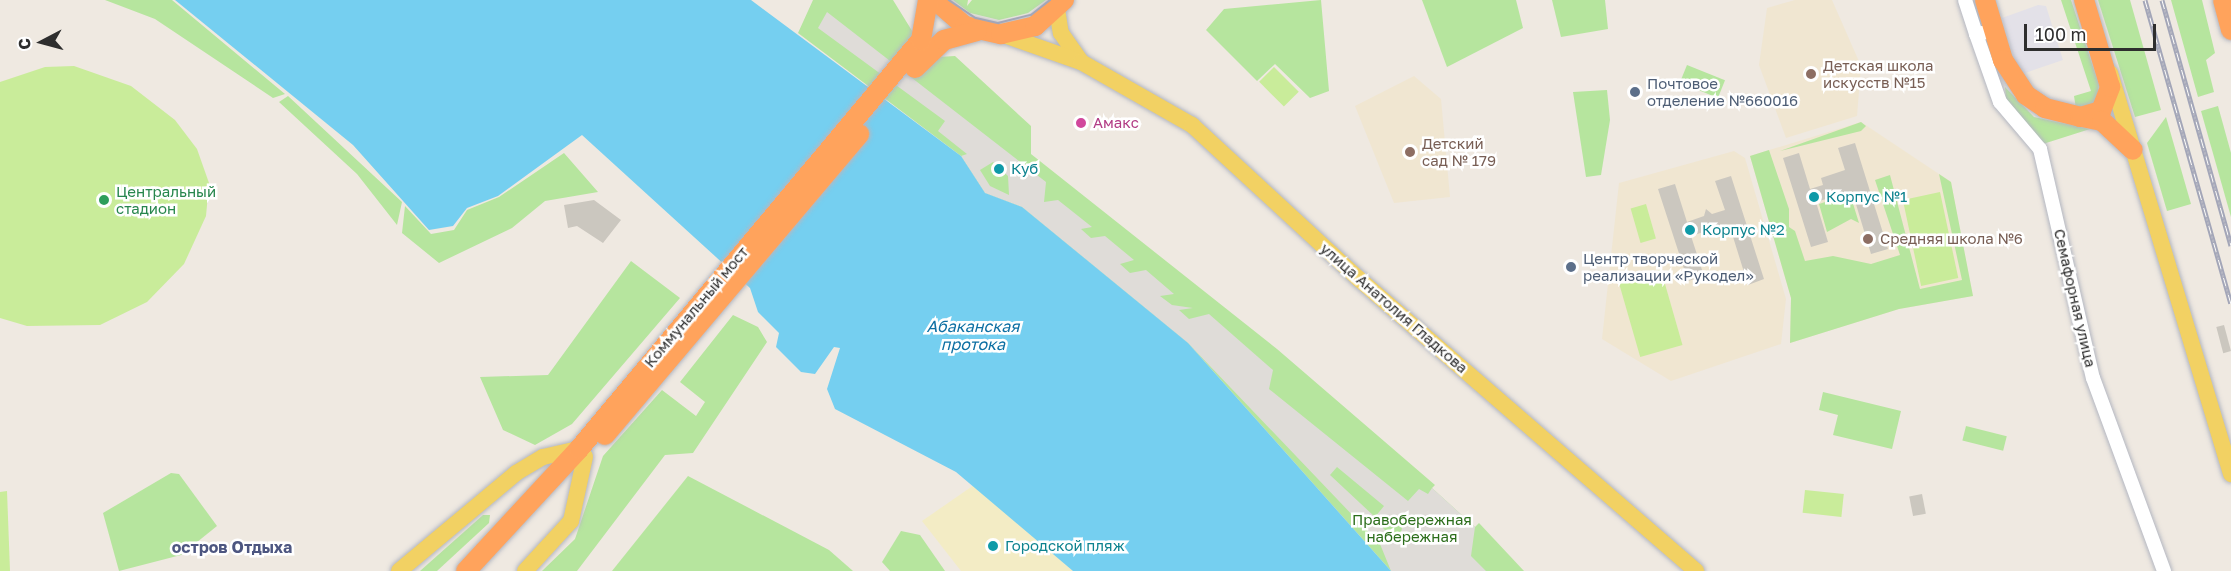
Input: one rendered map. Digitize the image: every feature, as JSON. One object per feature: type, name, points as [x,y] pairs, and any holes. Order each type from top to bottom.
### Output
[{"type":"highway","points":[[928,0],[926,45],[977,31]]},
{"type":"highway","points":[[935,0],[953,19],[977,31],[1001,34],[1035,26],[1061,5]]},
{"type":"highway","name":"Семафорная улица","points":[[1984,0],[1985,33],[2026,95],[2045,108],[2102,121],[2133,150]]},
{"type":"highway","points":[[2080,117],[2106,105],[2105,58],[2084,0]]},
{"type":"highway","points":[[2223,0],[2231,30]]},
{"type":"highway","name":"Коммунальный мост","points":[[483,571],[926,45]]},
{"type":"highway","name":"Коммунальный мост","points":[[466,571],[582,453]]},
{"type":"main road","points":[[1061,5],[1061,33],[1081,62]]},
{"type":"main road","name":"улица Анатолия Гладкова","points":[[1001,34],[1081,62],[1192,125],[1359,279],[1696,571]]},
{"type":"main road","points":[[2105,58],[2231,474]]},
{"type":"main road","points":[[399,571],[516,472],[543,457],[582,453],[571,521],[525,571]]},
{"type":"street","points":[[1965,0],[1985,33]]},
{"type":"street","name":"Семафорная улица","points":[[1985,33],[2000,102],[2040,149],[2093,378],[2164,571]]},
{"type":"shaded area","name":"Детская школа искусств №15","points":[[1795,0],[1832,0],[1861,66],[1857,116],[1786,138],[1759,65],[1767,8]]},
{"type":"shaded area","points":[[2038,5],[2046,6],[2063,60],[2019,75],[2002,18]]},
{"type":"shaded area","points":[[827,12],[1046,182],[1044,202],[1058,200],[1092,227],[1081,229],[1091,238],[1105,236],[1134,260],[1120,264],[1130,273],[1146,270],[1174,294],[1160,296],[1172,305],[1193,308],[1179,310],[1189,319],[1209,314],[1273,370],[1269,389],[1408,501],[1419,489],[1428,494],[1432,488],[1475,527],[1471,556],[1486,571],[1391,571],[1380,544],[1188,343],[1022,207],[985,193],[961,156],[967,154],[938,131],[945,121],[818,28]],"holes":[[[993,162],[1008,176],[1009,195],[990,186],[980,170]],[[1337,467],[1384,506],[1375,517],[1330,475]],[[1394,516],[1403,522],[1401,533],[1393,538],[1380,525]]]},
{"type":"shaded area","name":"Детский сад № 179","points":[[1414,76],[1441,99],[1450,197],[1394,203],[1355,106]]},
{"type":"shaded area","name":"Средняя школа №6","points":[[1861,122],[1951,182],[1973,296],[1899,309],[1790,343],[1791,298],[1750,156]]},
{"type":"shaded area","points":[[1734,151],[1745,158],[1786,299],[1781,344],[1671,381],[1602,339],[1619,183]]},
{"type":"green space","points":[[105,0],[172,0],[285,94],[273,98],[155,19]]},
{"type":"green space","name":"Правобережная набережная","points":[[813,0],[893,0],[914,34],[903,47],[929,68],[938,57],[955,56],[1031,126],[1031,154],[1277,349],[1435,485],[1432,488],[1475,527],[1479,523],[1524,571],[1391,571],[1188,343],[1022,207],[985,193],[961,156],[798,33]]},
{"type":"green space","points":[[953,0],[968,0],[967,6],[972,0],[1046,0],[1028,13],[999,20],[970,13]]},
{"type":"green space","points":[[1321,0],[1329,91],[1310,98],[1275,64],[1257,81],[1206,30],[1224,9]]},
{"type":"green space","points":[[1422,0],[1516,0],[1523,28],[1447,67]]},
{"type":"green space","points":[[1552,0],[1605,0],[1608,29],[1561,37]]},
{"type":"green space","points":[[2061,0],[2071,0],[2099,85],[2096,103],[2076,109],[2074,96],[2091,91]]},
{"type":"green space","points":[[2098,0],[2130,0],[2161,110],[2135,117]]},
{"type":"green space","points":[[2171,0],[2202,0],[2215,53],[2206,60],[2214,92],[2198,97]]},
{"type":"green space","points":[[1687,65],[1725,80],[1718,98],[1680,83]]},
{"type":"green space","name":"Центральный стадион","points":[[74,66],[131,86],[175,120],[197,149],[209,183],[206,216],[184,264],[147,302],[100,325],[27,326],[0,318],[0,82],[45,67]]},
{"type":"green space","points":[[1274,67],[1299,92],[1284,107],[1259,82]]},
{"type":"green space","points":[[2005,87],[2034,117],[2090,129],[2043,144],[2006,99]]},
{"type":"green space","points":[[1607,90],[1610,120],[1601,175],[1586,177],[1573,92]]},
{"type":"green space","points":[[288,96],[402,202],[397,225],[357,174],[279,102]]},
{"type":"green space","points":[[2218,106],[2231,153],[2231,217],[2201,111]]},
{"type":"green space","points":[[2166,117],[2191,204],[2167,211],[2147,143]]},
{"type":"green space","points":[[1861,122],[1866,126],[1861,131],[1780,151]]},
{"type":"green space","points":[[1769,150],[1789,209],[1789,227],[1795,231],[1805,261],[1833,256],[1871,264],[1900,255],[1875,180],[1890,175],[1920,289],[1962,280],[1939,174],[1951,182],[1973,296],[1899,309],[1790,343],[1791,298],[1750,156]]},
{"type":"green space","points":[[564,153],[598,192],[545,201],[512,228],[439,263],[402,233],[405,206],[431,234],[454,230],[467,210],[499,197]]},
{"type":"green space","points":[[1940,192],[1958,278],[1921,286],[1903,200]]},
{"type":"green space","points":[[1850,194],[1859,223],[1851,219],[1827,232],[1819,204]]},
{"type":"green space","points":[[1646,204],[1656,239],[1641,243],[1631,208]]},
{"type":"green space","points":[[631,261],[680,298],[572,424],[535,445],[503,430],[480,377],[548,375]]},
{"type":"green space","points":[[1661,270],[1682,345],[1640,357],[1619,282]]},
{"type":"green space","points":[[733,315],[758,327],[767,342],[693,453],[665,455],[577,571],[542,571],[575,539],[603,456],[662,390],[696,416],[705,402],[680,382]]},
{"type":"green space","points":[[1823,392],[1901,411],[1892,449],[1833,435],[1838,415],[1819,410]]},
{"type":"green space","points":[[1966,426],[2007,436],[2003,451],[1962,441]]},
{"type":"green space","points":[[171,473],[179,474],[217,526],[181,555],[119,571],[103,513]]},
{"type":"green space","points":[[688,476],[829,550],[853,571],[612,571]]},
{"type":"green space","points":[[1805,490],[1844,494],[1841,517],[1803,513]]},
{"type":"green space","points":[[7,491],[10,571],[0,571],[0,492]]},
{"type":"green space","points":[[483,515],[490,515],[489,523],[437,571],[420,571]]},
{"type":"green space","points":[[901,531],[920,535],[945,571],[890,571],[882,562]]},
{"type":"sand","name":"Городской пляж","points":[[974,485],[1073,571],[961,571],[922,521]]},
{"type":"water","name":"Абаканская протока","points":[[175,0],[751,0],[961,156],[985,193],[1022,207],[1188,343],[1391,571],[1073,571],[956,472],[835,409],[827,389],[840,348],[834,347],[815,374],[801,372],[776,347],[779,333],[758,312],[750,288],[582,135],[498,196],[467,208],[453,226],[429,230],[353,145]]},
{"type":"building","name":"Корпус №1","points":[[1855,143],[1888,249],[1871,254],[1852,191],[1816,202],[1828,242],[1811,247],[1783,158],[1799,153],[1810,189],[1823,185],[1821,178],[1845,170],[1838,148]]},
{"type":"building","name":"Корпус №2","points":[[1731,176],[1764,279],[1748,285],[1729,224],[1691,236],[1704,276],[1688,281],[1658,189],[1675,184],[1687,222],[1704,216],[1706,209],[1712,214],[1725,210],[1715,181]]},
{"type":"building","points":[[594,200],[621,220],[603,243],[577,226],[568,228],[564,205]]},
{"type":"building","points":[[2224,325],[2231,351],[2223,353],[2216,327]]},
{"type":"building","points":[[1922,494],[1926,514],[1913,516],[1909,496]]},
{"type":"tram line","points":[[949,0],[976,18],[998,23],[1031,15],[1050,0]]},
{"type":"railway","points":[[2145,0],[2231,303]]},
{"type":"railway","points":[[2162,0],[2231,246]]},
{"type":"place","name":"Детская школа искусств №15","points":[[1811,74]]},
{"type":"place","name":"Почтовое отделение №660016","points":[[1635,92]]},
{"type":"place","name":"Амакс","points":[[1081,123]]},
{"type":"place","name":"Детский сад № 179","points":[[1410,152]]},
{"type":"place","name":"Куб","points":[[999,169]]},
{"type":"place","name":"Корпус №1","points":[[1814,197]]},
{"type":"place","name":"Центральный стадион","points":[[104,200]]},
{"type":"place","name":"Корпус №2","points":[[1690,230]]},
{"type":"place","name":"Средняя школа №6","points":[[1868,239]]},
{"type":"place","name":"Центр творческой реализации «Рукодел»","points":[[1571,267]]},
{"type":"place","name":"Городской пляж","points":[[993,546]]},
{"type":"district","name":"остров Отдыха","points":[[232,547]]}]
